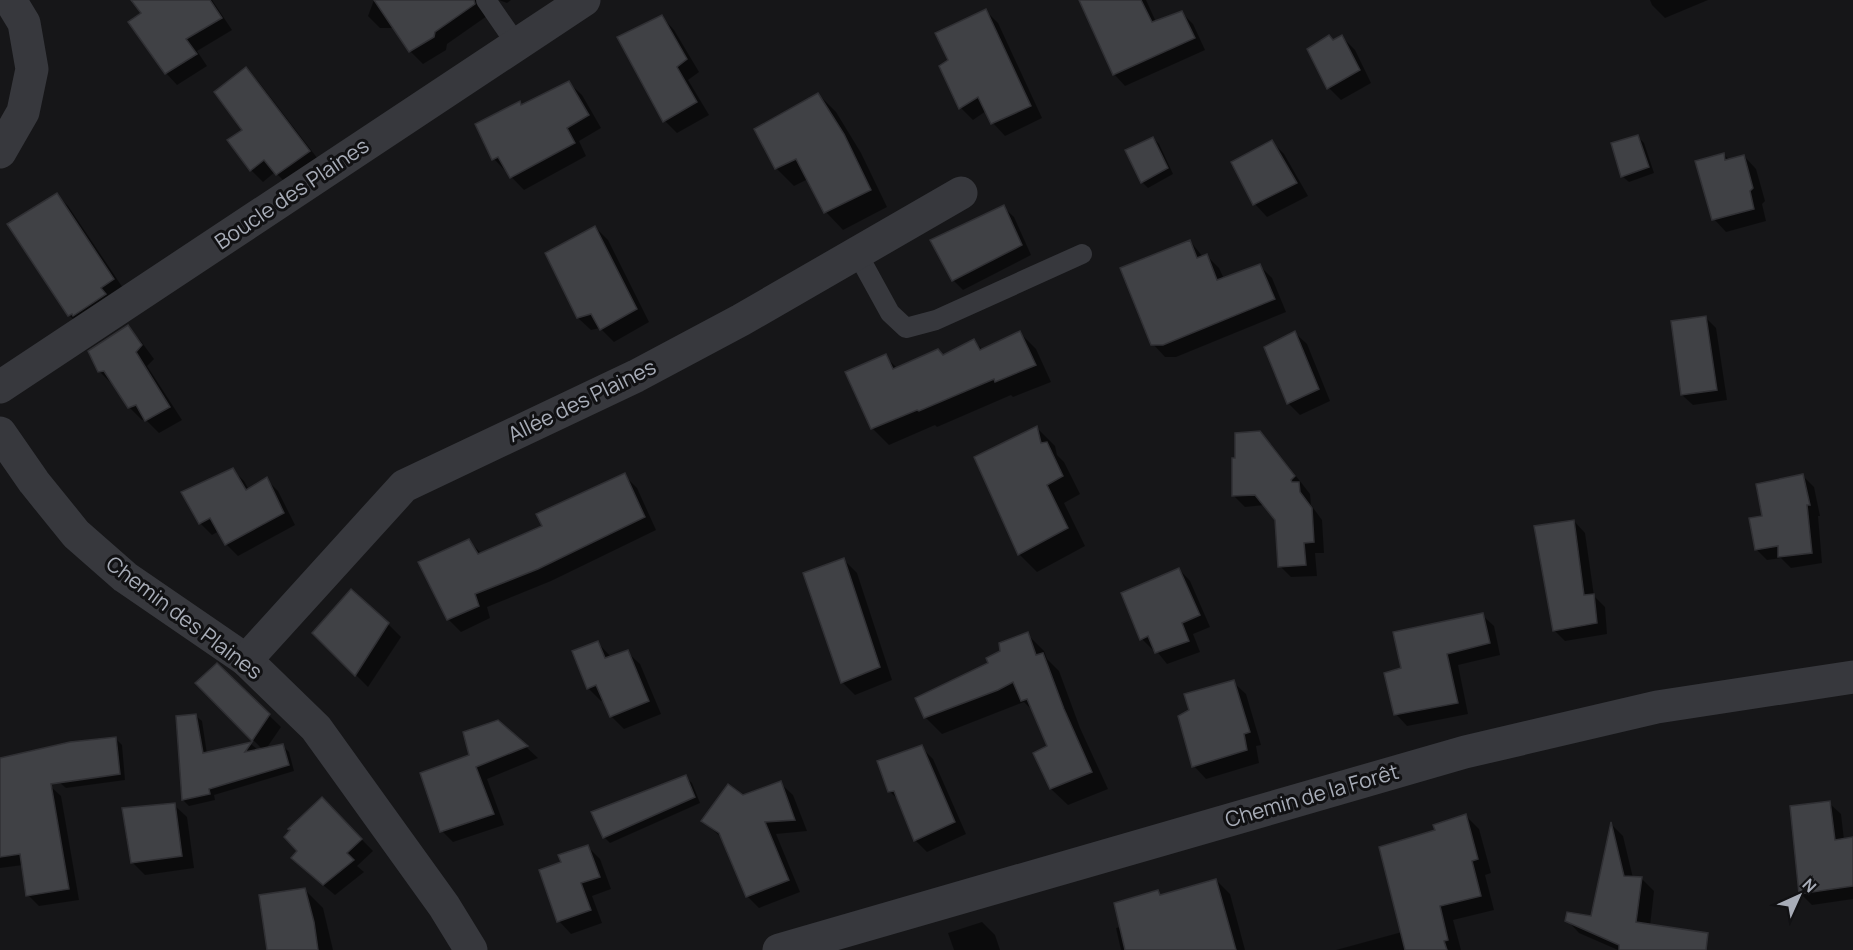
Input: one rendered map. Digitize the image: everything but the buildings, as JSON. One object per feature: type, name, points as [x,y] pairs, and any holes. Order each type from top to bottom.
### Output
[{"type":"street","points":[[0,152],[22,112],[32,69],[24,23],[10,0]]},
{"type":"street","name":"Boucle des Plaines","points":[[0,387],[584,0]]},
{"type":"street","name":"Allée des Plaines","points":[[246,660],[404,486],[636,376],[741,320],[961,193]]},
{"type":"street","name":"Chemin des Plaines","points":[[0,433],[34,482],[76,534],[125,577],[246,660],[316,728],[444,906],[471,950]]},
{"type":"street","name":"Chemin de la Forêt","points":[[779,950],[1465,752],[1657,707],[1853,676]]},
{"type":"lane","points":[[486,0],[517,45]]},
{"type":"lane","points":[[857,253],[890,313],[906,328],[936,320],[1082,254]]}]
